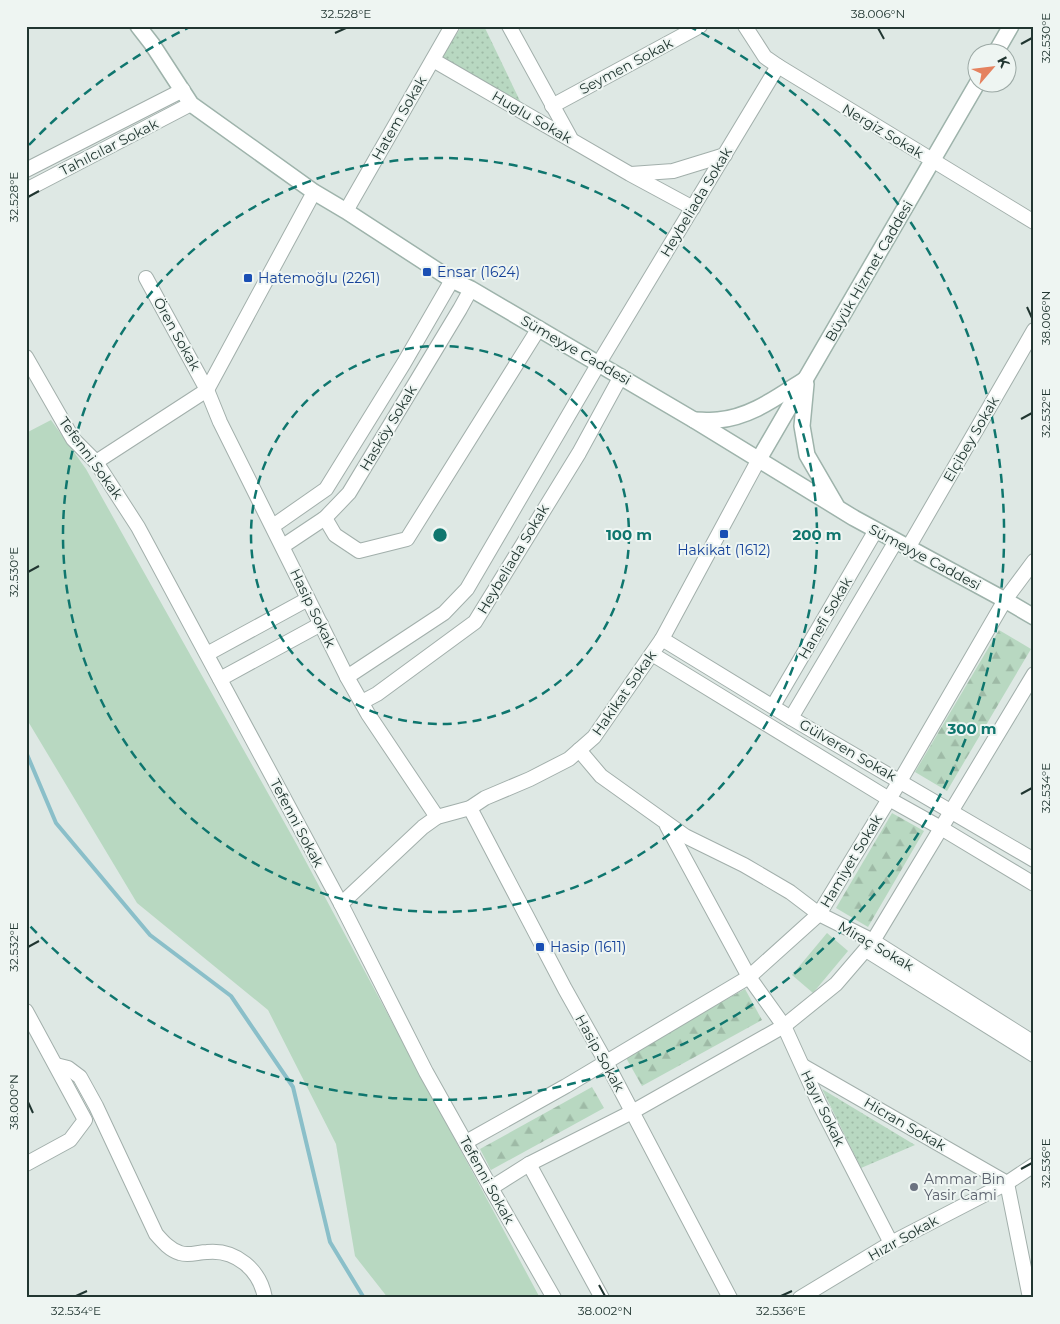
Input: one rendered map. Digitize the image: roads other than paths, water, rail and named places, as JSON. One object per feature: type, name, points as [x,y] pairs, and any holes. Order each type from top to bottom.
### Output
[{"type":"street","name":"Sümeyye Caddesi","points":[[138,26],[191,104],[314,192],[452,280],[471,289],[599,363],[838,508],[1034,617]]},
{"type":"street","name":"Sümeyye Caddesi","points":[[146,26],[152,44]]},
{"type":"street","name":"Hatem Sokak","points":[[346,211],[452,26]]},
{"type":"street","points":[[509,26],[570,139]]},
{"type":"street","name":"Seymen Sokak","points":[[552,106],[700,26]]},
{"type":"street","name":"Nergiz Sokak","points":[[745,26],[765,56],[778,66],[1031,219]]},
{"type":"street","points":[[1002,42],[1011,26]]},
{"type":"street","name":"Huglu Sokak","points":[[433,60],[630,174],[693,208]]},
{"type":"street","name":"Heybeliada Sokak","points":[[347,676],[444,613],[467,589],[599,363],[778,66]]},
{"type":"street","points":[[26,170],[183,90]]},
{"type":"street","name":"Büyük Hizmet Caddesi","points":[[759,460],[972,92]]},
{"type":"street","name":"Tahılcılar Sokak","points":[[26,190],[191,104]]},
{"type":"street","points":[[630,174],[673,171],[725,155]]},
{"type":"street","points":[[96,462],[207,390],[314,192]]},
{"type":"street","name":"Ören Sokak","points":[[146,278],[207,390]]},
{"type":"street","points":[[273,526],[326,489],[404,363],[452,280]]},
{"type":"street","name":"Hasköy Sokak","points":[[283,546],[325,518],[349,492],[471,289]]},
{"type":"street","points":[[325,518],[335,535],[359,550],[406,539],[539,328]]},
{"type":"street","name":"Elçibey Sokak","points":[[791,718],[902,545],[1034,330]]},
{"type":"street","name":"Tefenni Sokak","points":[[26,357],[73,439],[96,462],[138,527],[341,904],[426,1072],[554,1298]]},
{"type":"street","name":"Heybeliada Sokak","points":[[362,702],[377,694],[475,622],[578,453],[621,376]]},
{"type":"street","points":[[694,420],[718,420],[738,416],[762,407],[807,378]]},
{"type":"street","points":[[807,378],[802,426],[808,455],[838,508]]},
{"type":"street","name":"Hasip Sokak","points":[[207,390],[220,422],[347,676],[437,817]]},
{"type":"street","name":"Hakikat Sokak","points":[[341,904],[423,827],[437,817],[470,808],[485,798],[530,779],[569,759],[594,737],[662,639],[759,460]]},
{"type":"street","name":"Hanefi Sokak","points":[[773,706],[876,530]]},
{"type":"street","name":"Hamiyet Sokak","points":[[466,1142],[749,977],[819,914],[889,799],[1005,600],[1034,561]]},
{"type":"street","points":[[207,654],[308,599]]},
{"type":"street","points":[[220,679],[321,624]]},
{"type":"street","name":"Gülveren Sokak","points":[[662,639],[791,718],[1034,860]]},
{"type":"street","points":[[652,654],[889,799],[1034,884]]},
{"type":"street","points":[[490,1188],[529,1164],[632,1112],[784,1026],[836,984],[870,946],[1034,674]]},
{"type":"street","name":"Miraç Sokak","points":[[580,750],[602,776],[685,836],[744,865],[790,892],[819,914],[870,946],[1034,1043]]},
{"type":"street","name":"Hasip Sokak","points":[[470,808],[730,1298]]},
{"type":"street","name":"Miraç Sokak","points":[[666,823],[749,977]]},
{"type":"street","points":[[870,946],[1034,1055]]},
{"type":"street","name":"Hayır Sokak","points":[[749,977],[784,1026],[819,1103],[891,1243]]},
{"type":"street","points":[[26,1011],[85,1120],[70,1140],[26,1164]]},
{"type":"street","points":[[56,1065],[68,1068],[80,1077],[96,1106],[156,1234],[168,1247],[181,1253],[226,1252],[243,1261],[256,1273],[264,1290],[265,1298]]},
{"type":"street","name":"Hicran Sokak","points":[[803,1066],[1007,1183]]},
{"type":"street","points":[[529,1164],[602,1298]]},
{"type":"street","name":"Hızır Sokak","points":[[800,1298],[891,1243],[1007,1183],[1034,1165]]},
{"type":"street","points":[[1007,1183],[1030,1298]]},
{"type":"waterway","points":[[26,752],[56,823],[150,935],[231,996],[293,1087],[330,1242],[364,1298]]},
{"type":"place","name":"Ensar (1624)","points":[[427,272]]},
{"type":"place","name":"Hatemoğlu (2261)","points":[[248,278]]},
{"type":"place","name":"Hakikat (1612)","points":[[724,534]]},
{"type":"place","name":"Hasip (1611)","points":[[540,947]]},
{"type":"place","name":"Ammar Bin Yasir Cami","points":[[914,1187]]}]
